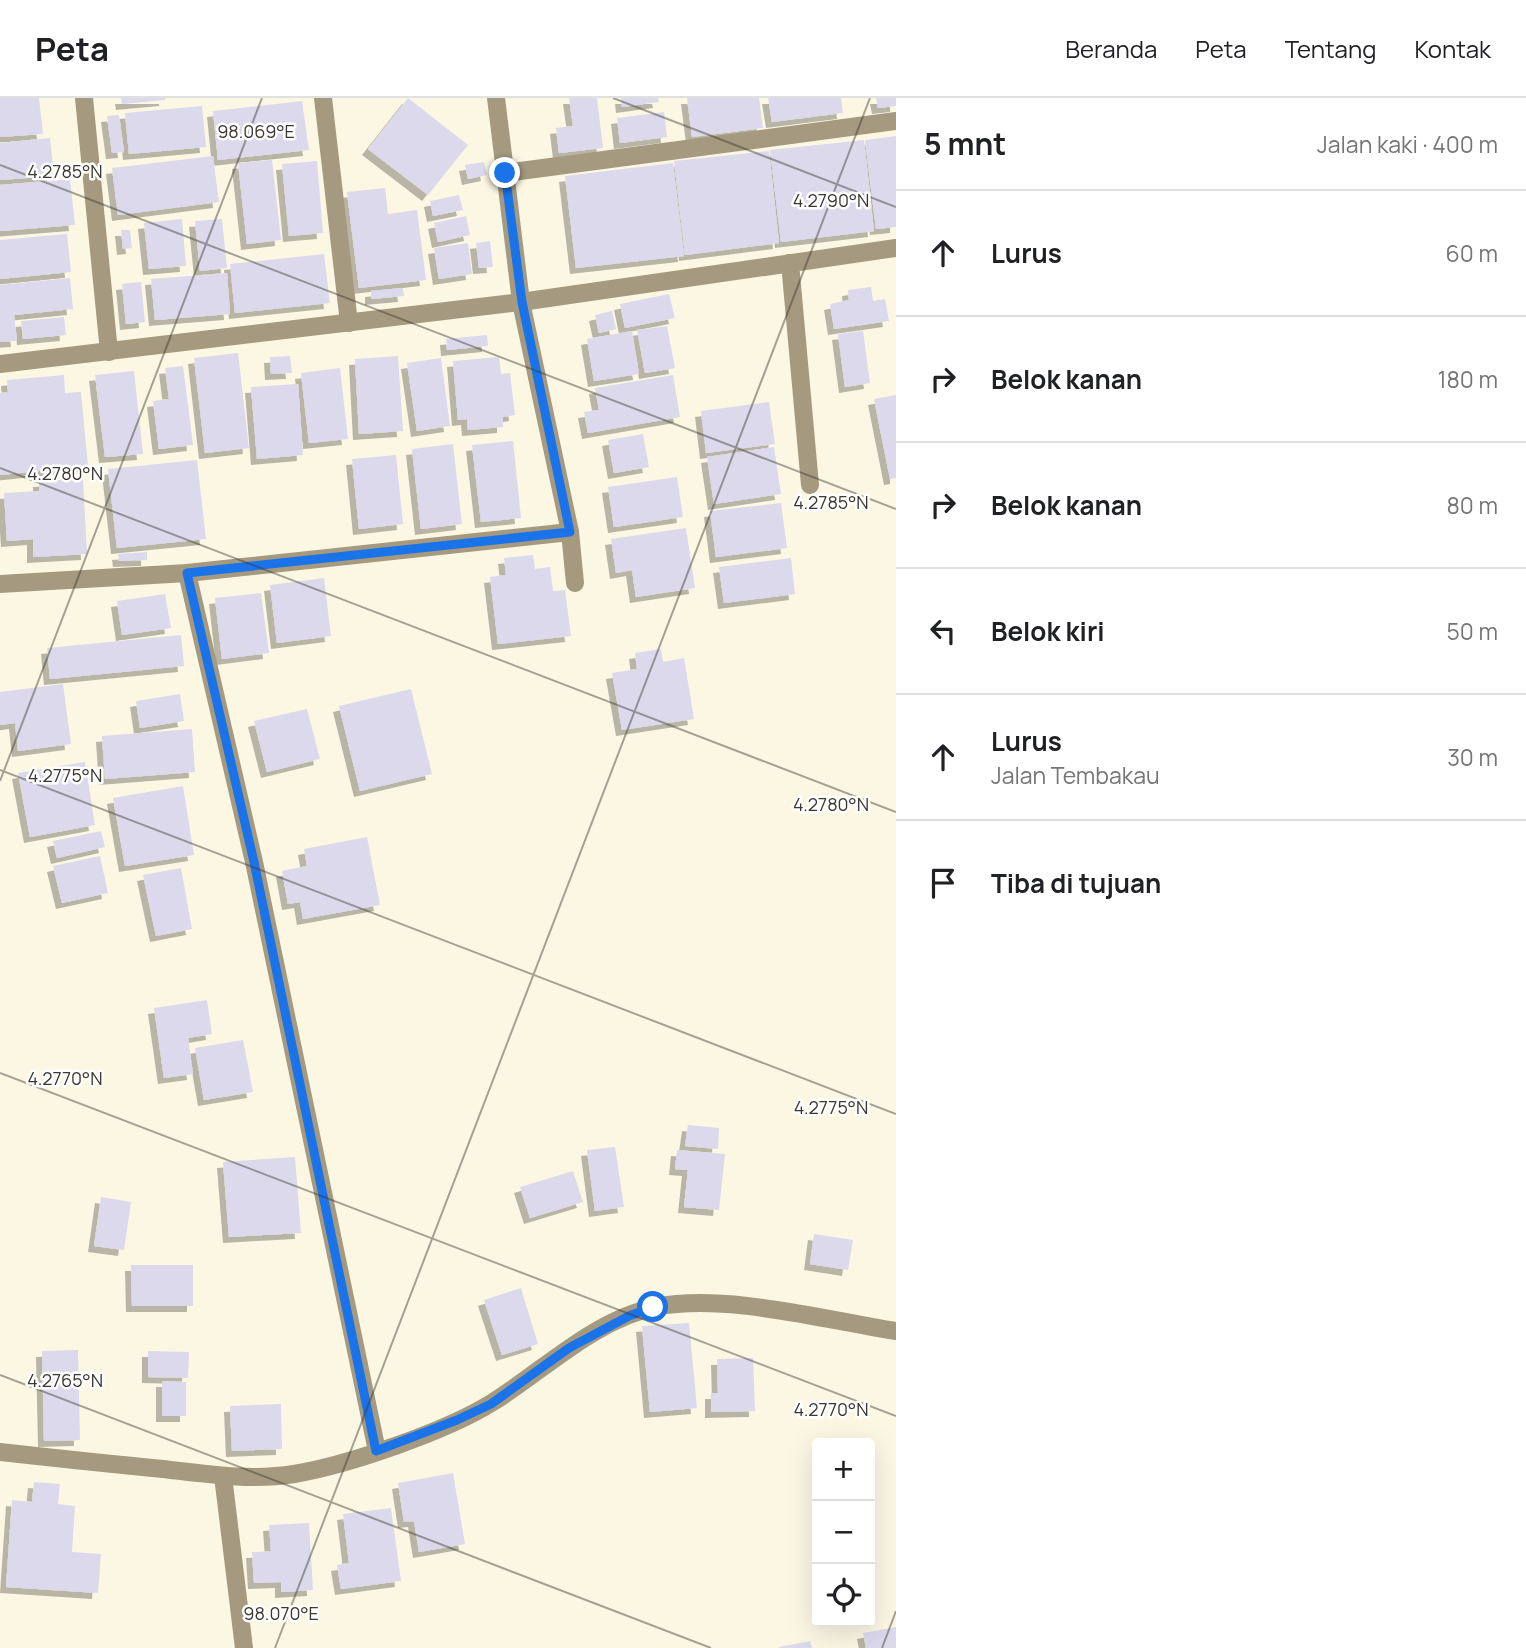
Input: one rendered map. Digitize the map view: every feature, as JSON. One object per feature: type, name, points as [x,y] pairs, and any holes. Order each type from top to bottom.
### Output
[{"type":"street","points":[[84,98],[109,352]]},
{"type":"street","points":[[323,98],[349,323]]},
{"type":"street","points":[[496,98],[522,302],[570,532],[575,583]]},
{"type":"street","points":[[505,173],[896,121]]},
{"type":"street","points":[[0,364],[522,302],[896,248]]},
{"type":"street","points":[[790,263],[810,485]]},
{"type":"street","points":[[0,584],[187,573],[570,532]]},
{"type":"street","points":[[187,573],[254,862],[376,1451]]},
{"type":"street","points":[[0,1452],[223,1476],[293,1474],[376,1451],[457,1420],[491,1404],[569,1348],[629,1316],[653,1307],[684,1302],[715,1302],[896,1331]]},
{"type":"street","points":[[223,1476],[244,1648]]},
{"type":"building","points":[[0,98],[39,98],[43,134],[0,137]]},
{"type":"building","points":[[121,98],[165,98],[165,100],[122,104]]},
{"type":"building","points":[[408,98],[468,145],[428,195],[368,149]]},
{"type":"building","points":[[569,98],[597,98],[603,148],[559,153],[556,128],[573,126]]},
{"type":"building","points":[[621,98],[658,98],[659,102],[622,107]]},
{"type":"building","points":[[687,98],[759,98],[763,128],[692,137]]},
{"type":"building","points":[[768,98],[841,98],[843,113],[772,122]]},
{"type":"building","points":[[876,98],[896,98],[896,106],[878,108]]},
{"type":"building","points":[[302,101],[309,150],[218,160],[213,111]]},
{"type":"building","points":[[202,106],[206,147],[129,154],[125,113]]},
{"type":"building","points":[[664,112],[667,137],[620,143],[617,118]]},
{"type":"building","points":[[119,115],[124,152],[112,153],[107,116]]},
{"type":"building","points":[[896,136],[896,227],[876,229],[865,140]]},
{"type":"building","points":[[50,138],[54,176],[0,180],[0,143]]},
{"type":"building","points":[[864,140],[874,231],[781,242],[770,150]]},
{"type":"building","points":[[769,151],[779,243],[685,255],[674,161]]},
{"type":"building","points":[[213,156],[219,202],[118,215],[112,168]]},
{"type":"building","points":[[272,160],[281,240],[247,244],[238,163]]},
{"type":"building","points":[[317,161],[323,233],[289,236],[282,164]]},
{"type":"building","points":[[484,162],[487,175],[468,179],[465,165]]},
{"type":"building","points":[[673,163],[684,256],[576,268],[565,176]]},
{"type":"building","points":[[70,179],[75,225],[0,231],[0,185]]},
{"type":"building","points":[[385,188],[388,214],[417,210],[426,280],[359,288],[347,192]]},
{"type":"building","points":[[459,195],[463,210],[433,216],[430,201]]},
{"type":"building","points":[[466,216],[470,235],[438,242],[434,223]]},
{"type":"building","points":[[182,219],[186,266],[149,269],[144,223]]},
{"type":"building","points":[[222,219],[227,268],[200,271],[195,221]]},
{"type":"building","points":[[121,230],[130,230],[132,248],[123,249]]},
{"type":"building","points":[[67,234],[71,272],[0,279],[0,240]]},
{"type":"building","points":[[490,241],[493,267],[479,268],[476,243]]},
{"type":"building","points":[[468,243],[472,274],[439,279],[434,248]]},
{"type":"building","points":[[324,254],[330,303],[235,313],[230,264]]},
{"type":"building","points":[[227,273],[230,314],[155,320],[151,279]]},
{"type":"building","points":[[70,278],[73,309],[14,315],[17,341],[0,342],[0,285]]},
{"type":"building","points":[[141,282],[145,322],[126,324],[122,284]]},
{"type":"building","points":[[871,287],[873,301],[885,299],[889,321],[834,329],[830,304],[849,300],[848,290]]},
{"type":"building","points":[[403,288],[404,296],[371,299],[371,291]]},
{"type":"building","points":[[669,294],[675,318],[625,328],[620,304]]},
{"type":"building","points":[[612,311],[616,329],[599,333],[595,315]]},
{"type":"building","points":[[64,317],[66,335],[23,339],[21,321]]},
{"type":"building","points":[[667,326],[675,368],[645,373],[637,330]]},
{"type":"building","points":[[632,331],[639,374],[594,381],[587,339]]},
{"type":"building","points":[[863,331],[870,383],[845,387],[838,334]]},
{"type":"building","points":[[487,335],[488,346],[447,350],[446,339]]},
{"type":"building","points":[[238,353],[249,448],[205,453],[194,358]]},
{"type":"building","points":[[290,356],[292,373],[271,374],[270,357]]},
{"type":"building","points":[[398,356],[403,431],[359,434],[355,359]]},
{"type":"building","points":[[499,357],[501,374],[510,373],[515,415],[503,417],[503,427],[468,430],[467,419],[458,420],[453,361]]},
{"type":"building","points":[[441,358],[450,426],[417,431],[407,363]]},
{"type":"building","points":[[183,366],[193,445],[159,449],[153,401],[169,399],[165,368]]},
{"type":"building","points":[[340,368],[348,439],[309,443],[301,373]]},
{"type":"building","points":[[134,371],[143,454],[105,457],[95,375]]},
{"type":"building","points":[[64,375],[65,393],[81,392],[88,466],[0,475],[0,393],[8,392],[7,380]]},
{"type":"building","points":[[673,375],[680,417],[588,433],[584,412],[599,410],[595,388]]},
{"type":"building","points":[[298,384],[303,455],[257,459],[251,387]]},
{"type":"building","points":[[896,395],[896,478],[890,479],[874,399]]},
{"type":"building","points":[[769,402],[775,444],[706,453],[701,411]]},
{"type":"building","points":[[643,434],[649,467],[614,473],[608,440]]},
{"type":"building","points":[[513,441],[521,518],[481,522],[472,445]]},
{"type":"building","points":[[453,444],[462,524],[421,529],[412,449]]},
{"type":"building","points":[[774,447],[781,494],[714,504],[707,457]]},
{"type":"building","points":[[396,455],[403,524],[359,529],[352,459]]},
{"type":"building","points":[[197,460],[206,539],[117,548],[108,469]]},
{"type":"building","points":[[677,477],[683,517],[614,527],[608,487]]},
{"type":"building","points":[[83,479],[87,554],[33,557],[33,539],[7,541],[4,493],[39,491],[39,481]]},
{"type":"building","points":[[781,503],[787,548],[716,557],[710,511]]},
{"type":"building","points":[[686,528],[695,588],[636,597],[632,570],[616,573],[611,539]]},
{"type":"building","points":[[147,552],[147,560],[119,561],[118,554]]},
{"type":"building","points":[[533,555],[535,569],[550,567],[553,591],[565,590],[571,636],[498,644],[490,577],[506,575],[504,558]]},
{"type":"building","points":[[791,558],[795,594],[724,603],[719,567]]},
{"type":"building","points":[[324,578],[331,636],[277,643],[270,585]]},
{"type":"building","points":[[261,593],[269,653],[222,659],[215,598]]},
{"type":"building","points":[[165,594],[171,628],[122,635],[117,601]]},
{"type":"building","points":[[181,635],[184,666],[50,679],[47,648]]},
{"type":"building","points":[[661,649],[663,662],[684,658],[694,719],[622,730],[612,673],[637,669],[635,653]]},
{"type":"building","points":[[63,684],[71,744],[18,751],[15,723],[0,725],[0,692]]},
{"type":"building","points":[[411,689],[432,774],[360,791],[339,706]]},
{"type":"building","points":[[180,694],[184,721],[140,728],[136,701]]},
{"type":"building","points":[[307,709],[320,759],[267,772],[254,721]]},
{"type":"building","points":[[192,729],[195,772],[105,779],[102,736]]},
{"type":"building","points":[[85,762],[95,825],[30,837],[18,773]]},
{"type":"building","points":[[183,786],[194,855],[125,866],[113,798]]},
{"type":"building","points":[[101,831],[105,847],[57,858],[53,841]]},
{"type":"building","points":[[367,837],[380,905],[303,919],[300,902],[288,904],[282,871],[307,866],[304,849]]},
{"type":"building","points":[[100,856],[108,893],[62,903],[53,866]]},
{"type":"building","points":[[181,868],[192,929],[156,936],[143,875]]},
{"type":"building","points":[[207,1000],[212,1034],[188,1038],[193,1074],[164,1078],[154,1008]]},
{"type":"building","points":[[243,1040],[253,1092],[204,1100],[195,1048]]},
{"type":"building","points":[[688,1125],[719,1128],[718,1149],[685,1146]]},
{"type":"building","points":[[615,1147],[624,1207],[595,1211],[587,1150]]},
{"type":"building","points":[[677,1150],[725,1154],[719,1210],[684,1207],[688,1170],[675,1169]]},
{"type":"building","points":[[295,1157],[301,1233],[229,1237],[223,1162]]},
{"type":"building","points":[[573,1171],[583,1202],[530,1218],[520,1187]]},
{"type":"building","points":[[101,1197],[131,1202],[124,1250],[94,1246]]},
{"type":"building","points":[[814,1234],[853,1240],[848,1270],[810,1264]]},
{"type":"building","points":[[131,1265],[193,1265],[193,1306],[132,1306]]},
{"type":"building","points":[[521,1288],[538,1344],[502,1355],[484,1300]]},
{"type":"building","points":[[689,1323],[697,1408],[650,1412],[642,1326]]},
{"type":"building","points":[[78,1350],[80,1440],[44,1441],[42,1351]]},
{"type":"building","points":[[148,1351],[189,1352],[188,1378],[148,1377]]},
{"type":"building","points":[[753,1358],[755,1411],[711,1412],[711,1393],[718,1393],[717,1359]]},
{"type":"building","points":[[162,1381],[186,1382],[186,1416],[162,1416]]},
{"type":"building","points":[[281,1404],[282,1449],[232,1451],[230,1406]]},
{"type":"building","points":[[453,1473],[465,1544],[419,1552],[414,1521],[404,1522],[398,1483]]},
{"type":"building","points":[[34,1482],[60,1484],[58,1504],[75,1506],[72,1552],[101,1554],[98,1593],[6,1587],[12,1500],[32,1502]]},
{"type":"building","points":[[391,1508],[401,1581],[341,1589],[337,1565],[349,1563],[343,1514]]},
{"type":"building","points":[[309,1523],[313,1590],[281,1592],[281,1582],[254,1583],[252,1552],[271,1551],[269,1525]]},
{"type":"building","points":[[896,1627],[896,1648],[866,1648],[863,1633]]},
{"type":"building","points":[[810,1641],[812,1648],[779,1648],[779,1647]]},
{"type":"route","points":[[505,173],[522,302],[570,532],[187,573],[254,862],[376,1451],[491,1404],[569,1348],[629,1316],[653,1307]]}]
